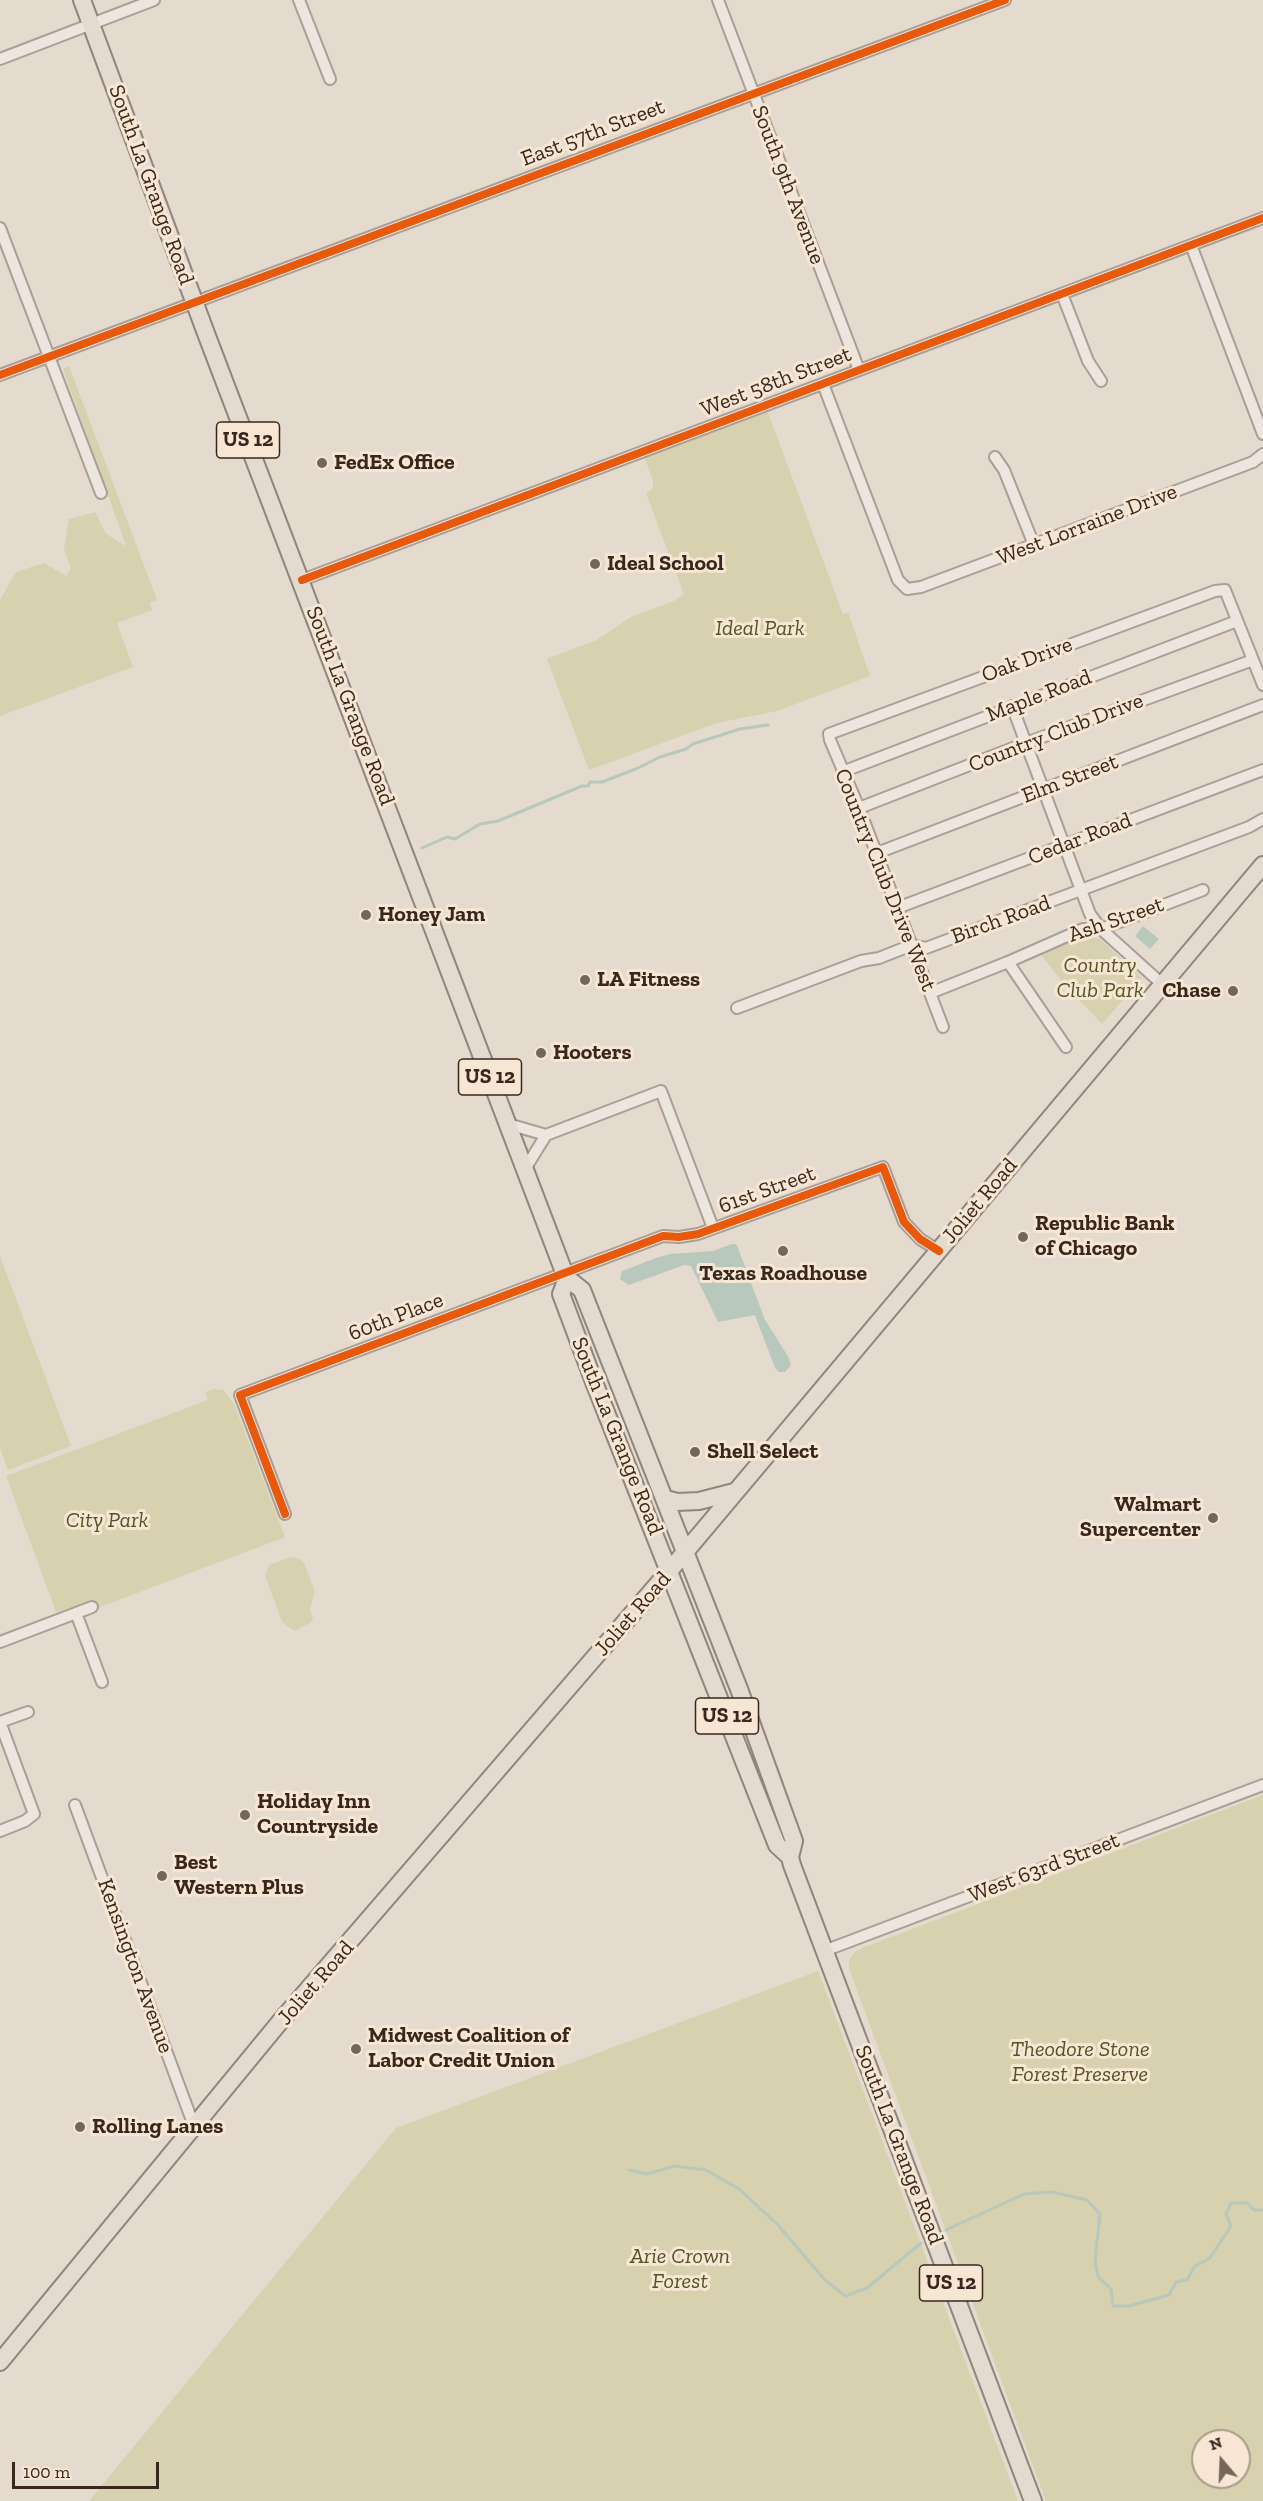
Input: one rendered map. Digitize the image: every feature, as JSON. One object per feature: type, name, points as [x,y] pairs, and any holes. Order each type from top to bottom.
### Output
[{"type":"main road","name":"South La Grange Road","points":[[82,0],[194,302],[566,1275],[582,1290],[739,1689],[794,1841],[790,1857]]},
{"type":"main road","name":"Joliet Road","points":[[0,2362],[279,2023],[344,1951],[670,1570],[1263,865]]},
{"type":"main road","name":"South La Grange Road","points":[[566,1275],[561,1294],[594,1382],[777,1845],[790,1857],[1033,2501]]},
{"type":"main road","points":[[666,1499],[692,1502],[734,1492]]},
{"type":"street","points":[[0,59],[154,0]]},
{"type":"street","points":[[299,0],[330,79]]},
{"type":"street","name":"South 9th Avenue","points":[[718,0],[859,370]]},
{"type":"street","name":"East 57th Street","points":[[0,375],[1005,0]]},
{"type":"street","name":"West 58th Street","points":[[302,580],[1263,218]]},
{"type":"street","points":[[0,228],[101,493]]},
{"type":"street","points":[[1191,245],[1263,434]]},
{"type":"street","points":[[1062,294],[1088,362],[1101,381]]},
{"type":"street","name":"West Lorraine Drive","points":[[823,384],[898,580],[907,589],[921,587],[1253,462],[1263,454]]},
{"type":"street","points":[[995,457],[1004,470],[1034,545]]},
{"type":"street","name":"Oak Drive","points":[[829,734],[1215,591],[1225,590],[1237,621]]},
{"type":"street","points":[[1237,621],[1263,686]]},
{"type":"street","name":"Maple Road","points":[[842,772],[1237,621]]},
{"type":"street","name":"Country Club Drive","points":[[859,808],[1026,743],[1253,660]]},
{"type":"street","name":"Elm Street","points":[[877,853],[1263,705]]},
{"type":"street","points":[[1012,706],[1090,914],[1101,929],[1162,984]]},
{"type":"street","name":"Country Club Drive West","points":[[829,734],[943,1027]]},
{"type":"street","name":"Cedar Road","points":[[897,908],[1263,770]]},
{"type":"street","name":"Birch Road","points":[[737,1008],[861,961],[879,958],[912,945],[926,948],[1248,827],[1263,819]]},
{"type":"street","name":"Ash Street","points":[[930,993],[1083,929],[1101,929],[1203,890]]},
{"type":"street","points":[[1008,962],[1066,1047]]},
{"type":"street","name":"61st Street","points":[[546,1135],[661,1091],[713,1228]]},
{"type":"street","points":[[508,1124],[546,1135],[525,1169]]},
{"type":"street","name":"61st Street","points":[[566,1275],[663,1236],[680,1237],[713,1228],[883,1167],[904,1222],[920,1239],[939,1251]]},
{"type":"street","name":"60th Place","points":[[285,1514],[240,1395],[566,1275]]},
{"type":"street","points":[[0,1642],[92,1607]]},
{"type":"street","points":[[76,1613],[102,1682]]},
{"type":"street","points":[[0,1831],[25,1821],[34,1814],[0,1722],[28,1712]]},
{"type":"street","name":"West 63rd Street","points":[[824,1951],[1263,1785]]},
{"type":"street","name":"Kensington Avenue","points":[[75,1805],[194,2126]]},
{"type":"green space","points":[[69,366],[157,600],[150,603],[152,610],[117,623],[133,667],[0,716],[0,600],[16,572],[44,563],[66,576],[71,569],[64,550],[69,519],[95,512],[106,534],[126,546],[63,369]]},
{"type":"green space","name":"Ideal Park","points":[[767,410],[843,614],[848,612],[870,676],[777,711],[717,723],[589,770],[547,659],[597,640],[631,617],[674,601],[684,594],[646,493],[653,488],[653,481],[644,456]]},
{"type":"green space","name":"Country Club Park","points":[[1074,935],[1100,939],[1142,978],[1102,1024],[1060,979],[1038,951]]},
{"type":"green space","points":[[0,1256],[71,1446],[8,1470],[0,1448]]},
{"type":"green space","name":"City Park","points":[[214,1389],[223,1390],[234,1404],[285,1537],[95,1609],[92,1601],[56,1612],[6,1476],[208,1400],[205,1392]]},
{"type":"green space","points":[[291,1557],[304,1563],[315,1592],[310,1609],[313,1618],[310,1623],[295,1631],[282,1622],[265,1575],[269,1565]]},
{"type":"green space","name":"Theodore Stone Forest Preserve","points":[[1263,1795],[1263,2501],[1046,2501],[849,1969],[849,1959],[856,1951]]},
{"type":"green space","name":"Arie Crown Forest","points":[[818,1971],[1018,2501],[89,2501],[396,2128]]},
{"type":"shaded area","points":[[1143,926],[1159,939],[1150,949],[1135,936]]},
{"type":"shaded area","points":[[736,1244],[738,1248],[765,1320],[789,1358],[791,1365],[785,1372],[779,1372],[775,1368],[755,1315],[718,1322],[691,1266],[684,1265],[629,1285],[620,1279],[622,1271],[656,1258],[670,1254],[713,1251]]},
{"type":"waterway","points":[[422,848],[447,837],[455,839],[480,824],[498,821],[582,786],[588,786],[590,782],[602,782],[660,757],[686,749],[693,744],[740,729],[768,725]]},
{"type":"waterway","points":[[629,2170],[647,2174],[674,2166],[706,2170],[739,2189],[778,2225],[824,2279],[845,2296],[867,2288],[921,2243]]},
{"type":"waterway","points":[[946,2230],[1024,2194],[1052,2192],[1087,2200],[1100,2214],[1095,2260],[1098,2277],[1111,2289],[1113,2306],[1129,2306],[1169,2295],[1176,2282],[1187,2280],[1194,2267],[1210,2258],[1231,2226],[1226,2214],[1231,2203],[1247,2203],[1254,2210],[1263,2210]]},
{"type":"cycle path","points":[[0,375],[1005,0]]},
{"type":"cycle path","points":[[302,580],[1263,218]]},
{"type":"cycle path","points":[[285,1514],[240,1395],[663,1236],[679,1237],[698,1234],[883,1167],[904,1222],[920,1239],[939,1251]]},
{"type":"place","name":"FedEx Office","points":[[322,463]]},
{"type":"place","name":"Ideal School","points":[[595,564]]},
{"type":"place","name":"Honey Jam","points":[[366,915]]},
{"type":"place","name":"LA Fitness","points":[[585,980]]},
{"type":"place","name":"Chase","points":[[1233,991]]},
{"type":"place","name":"Hooters","points":[[541,1053]]},
{"type":"place","name":"Republic Bank of Chicago","points":[[1023,1237]]},
{"type":"place","name":"Texas Roadhouse","points":[[783,1251]]},
{"type":"place","name":"Shell Select","points":[[695,1452]]},
{"type":"place","name":"Walmart Supercenter","points":[[1213,1518]]},
{"type":"place","name":"Holiday Inn Countryside","points":[[245,1815]]},
{"type":"place","name":"Best Western Plus","points":[[162,1876]]},
{"type":"place","name":"Midwest Coalition of Labor Credit Union","points":[[356,2049]]},
{"type":"place","name":"Rolling Lanes","points":[[80,2127]]}]
